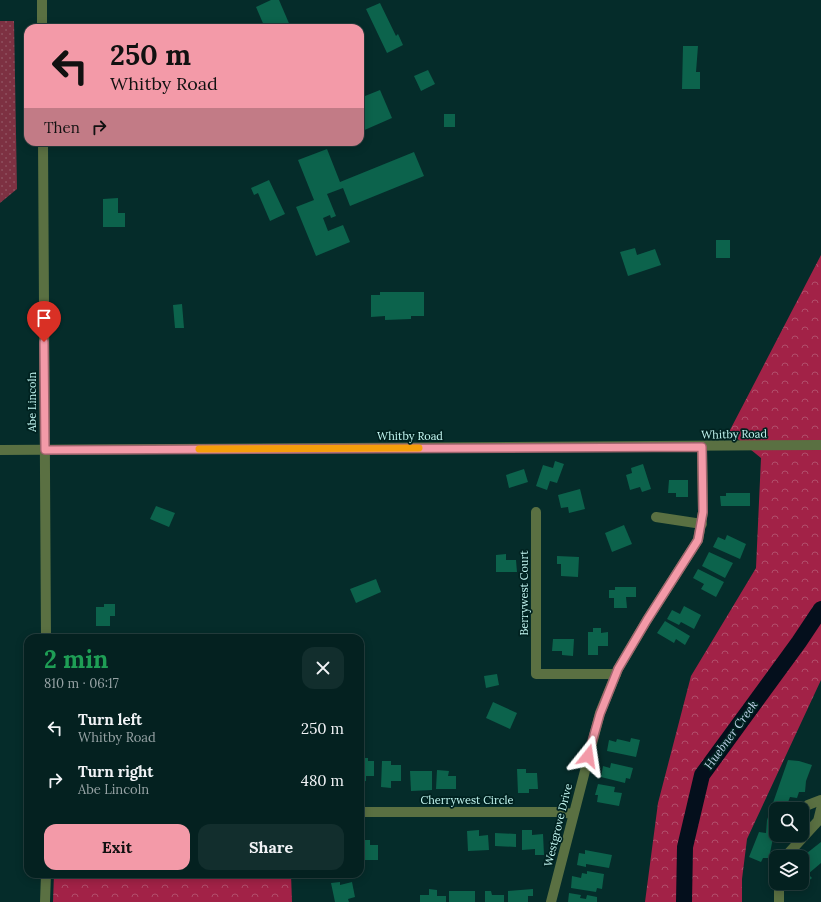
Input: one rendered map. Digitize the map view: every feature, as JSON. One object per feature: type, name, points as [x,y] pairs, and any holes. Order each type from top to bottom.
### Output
[{"type":"street","points":[[42,0],[42,24]]},
{"type":"street","name":"Abe Lincoln","points":[[43,146],[46,634]]},
{"type":"street","name":"Whitby Road","points":[[0,450],[702,447],[821,445]]},
{"type":"street","name":"Westgrove Drive","points":[[551,902],[600,714],[616,674],[647,620],[698,540],[702,524],[702,447]]},
{"type":"street","name":"Berrywest Court","points":[[536,512],[536,674],[616,674]]},
{"type":"street","points":[[656,518],[702,524]]},
{"type":"street","points":[[809,805],[821,800]]},
{"type":"street","points":[[809,826],[818,821],[821,809]]},
{"type":"street","name":"Cherrywest Circle","points":[[364,812],[558,812],[573,814]]},
{"type":"street","points":[[45,902],[46,878]]},
{"type":"street","points":[[779,890],[779,902]]},
{"type":"shaded area","points":[[0,21],[14,21],[17,189],[0,203]]},
{"type":"green space","points":[[821,255],[821,680],[747,839],[742,879],[742,902],[645,902],[658,803],[691,676],[756,568],[761,458],[729,432]]},
{"type":"green space","points":[[54,878],[291,878],[292,902],[53,902]]},
{"type":"building","points":[[271,0],[279,0],[289,24],[263,24],[256,7]]},
{"type":"building","points":[[380,3],[396,36],[398,34],[403,45],[387,53],[366,9]]},
{"type":"building","points":[[683,46],[698,46],[696,72],[700,72],[700,89],[682,89]]},
{"type":"building","points":[[428,70],[435,84],[421,91],[414,76]]},
{"type":"building","points":[[380,90],[392,118],[364,130],[364,96]]},
{"type":"building","points":[[444,114],[455,114],[455,127],[444,127]]},
{"type":"building","points":[[327,149],[340,182],[414,152],[424,176],[350,206],[343,188],[327,194],[336,216],[331,218],[330,215],[323,218],[328,231],[343,225],[350,242],[316,256],[296,207],[314,200],[298,160]]},
{"type":"building","points":[[269,180],[285,214],[270,221],[258,193],[254,195],[251,188]]},
{"type":"building","points":[[118,198],[118,213],[125,213],[125,227],[103,227],[103,199]]},
{"type":"building","points":[[716,240],[730,240],[730,258],[716,258]]},
{"type":"building","points":[[635,248],[637,255],[655,249],[661,265],[628,276],[620,252]]},
{"type":"building","points":[[380,292],[424,292],[424,316],[411,316],[411,319],[385,320],[385,316],[371,317],[371,295],[380,295]]},
{"type":"building","points":[[182,304],[184,328],[175,328],[173,305]]},
{"type":"building","points":[[555,461],[564,464],[557,483],[550,481],[547,490],[536,486],[543,465],[553,468]]},
{"type":"building","points":[[643,464],[651,489],[642,492],[640,487],[630,490],[626,475],[632,473],[631,468]]},
{"type":"building","points":[[524,469],[528,482],[509,488],[506,475]]},
{"type":"building","points":[[669,480],[688,480],[688,497],[676,497],[676,493],[668,493]]},
{"type":"building","points":[[580,489],[585,509],[569,513],[568,507],[561,508],[558,495]]},
{"type":"building","points":[[726,493],[750,493],[750,506],[721,506],[720,496],[726,496]]},
{"type":"building","points":[[156,506],[175,513],[169,527],[150,519]]},
{"type":"building","points":[[624,525],[632,544],[612,552],[605,533]]},
{"type":"building","points":[[727,535],[746,544],[740,559],[713,547],[718,537],[725,540]]},
{"type":"building","points":[[709,552],[733,563],[725,578],[702,566]]},
{"type":"building","points":[[506,554],[506,560],[516,560],[517,572],[496,572],[496,555]]},
{"type":"building","points":[[557,556],[579,557],[578,577],[561,576],[561,564],[557,564]]},
{"type":"building","points":[[698,569],[724,582],[716,597],[701,589],[704,584],[693,578]]},
{"type":"building","points":[[376,579],[381,592],[356,603],[350,589]]},
{"type":"building","points":[[615,587],[636,587],[636,597],[626,597],[627,608],[614,608],[614,598],[609,598],[609,590],[615,590]]},
{"type":"building","points":[[104,604],[115,604],[115,616],[110,616],[110,626],[96,626],[96,607],[104,607]]},
{"type":"building","points":[[684,606],[701,615],[694,629],[681,622],[679,625],[667,619],[672,610],[680,614]]},
{"type":"building","points":[[665,621],[690,636],[685,645],[676,639],[674,643],[657,633]]},
{"type":"building","points":[[593,628],[601,628],[601,633],[608,632],[608,646],[598,646],[598,655],[588,655],[588,632],[593,632]]},
{"type":"building","points":[[553,639],[574,639],[573,656],[562,655],[562,651],[552,651]]},
{"type":"building","points":[[497,674],[499,685],[486,688],[484,676]]},
{"type":"building","points":[[493,702],[517,713],[510,729],[486,718]]},
{"type":"building","points":[[631,738],[640,740],[636,757],[607,751],[609,740],[616,742],[617,739],[630,742]]},
{"type":"building","points":[[364,758],[368,758],[368,761],[374,761],[374,776],[366,776],[366,781],[364,781]]},
{"type":"building","points":[[788,760],[799,761],[812,765],[806,781],[805,792],[799,792],[797,798],[790,797],[788,802],[773,802]]},
{"type":"building","points":[[382,761],[391,761],[391,765],[401,765],[401,781],[391,781],[391,788],[381,787]]},
{"type":"building","points":[[611,763],[633,768],[630,779],[626,778],[625,783],[601,777],[603,766],[610,768]]},
{"type":"building","points":[[517,769],[526,769],[526,773],[537,773],[538,789],[529,789],[529,793],[518,793]]},
{"type":"building","points":[[437,770],[449,771],[448,776],[456,776],[456,789],[436,789]]},
{"type":"building","points":[[410,771],[432,771],[432,790],[411,791]]},
{"type":"building","points":[[598,784],[615,787],[614,792],[622,793],[619,806],[597,802],[598,795],[595,795]]},
{"type":"building","points":[[769,814],[769,842],[772,842],[771,850],[769,850],[769,858],[763,858],[761,862],[749,857],[759,832],[766,833]]},
{"type":"building","points":[[479,830],[479,836],[488,835],[489,850],[468,851],[467,831]]},
{"type":"building","points":[[522,830],[532,830],[532,835],[543,834],[544,855],[535,855],[535,849],[522,850]]},
{"type":"building","points":[[495,833],[516,834],[516,847],[495,846]]},
{"type":"building","points":[[364,840],[370,840],[370,845],[378,845],[378,860],[364,860]]},
{"type":"building","points":[[821,842],[821,863],[809,873],[809,851]]},
{"type":"building","points":[[585,850],[612,855],[609,868],[586,864],[586,867],[577,865],[579,853],[585,854]]},
{"type":"building","points":[[587,871],[604,874],[602,889],[597,888],[596,892],[571,888],[572,876],[581,878],[582,873],[587,874]]},
{"type":"building","points":[[340,882],[340,885],[352,882],[355,897],[348,899],[349,902],[335,902],[331,883]]},
{"type":"building","points":[[429,889],[437,890],[437,896],[446,896],[446,902],[420,902],[420,895],[429,895]]},
{"type":"building","points":[[533,889],[533,896],[528,896],[528,902],[508,902],[508,891]]},
{"type":"building","points":[[449,891],[475,891],[475,902],[449,902]]},
{"type":"building","points":[[485,891],[491,891],[492,895],[504,895],[504,902],[485,902]]},
{"type":"building","points":[[569,893],[581,895],[580,898],[586,899],[587,895],[597,897],[597,902],[568,902]]},
{"type":"waterway","name":"Huebner Creek","points":[[684,902],[685,847],[702,775],[799,642],[821,609]]},
{"type":"slow traffic","points":[[199,449],[419,448]]},
{"type":"route","points":[[44,342],[45,450],[702,447],[703,520],[698,540],[618,669],[600,714],[588,756]]}]
